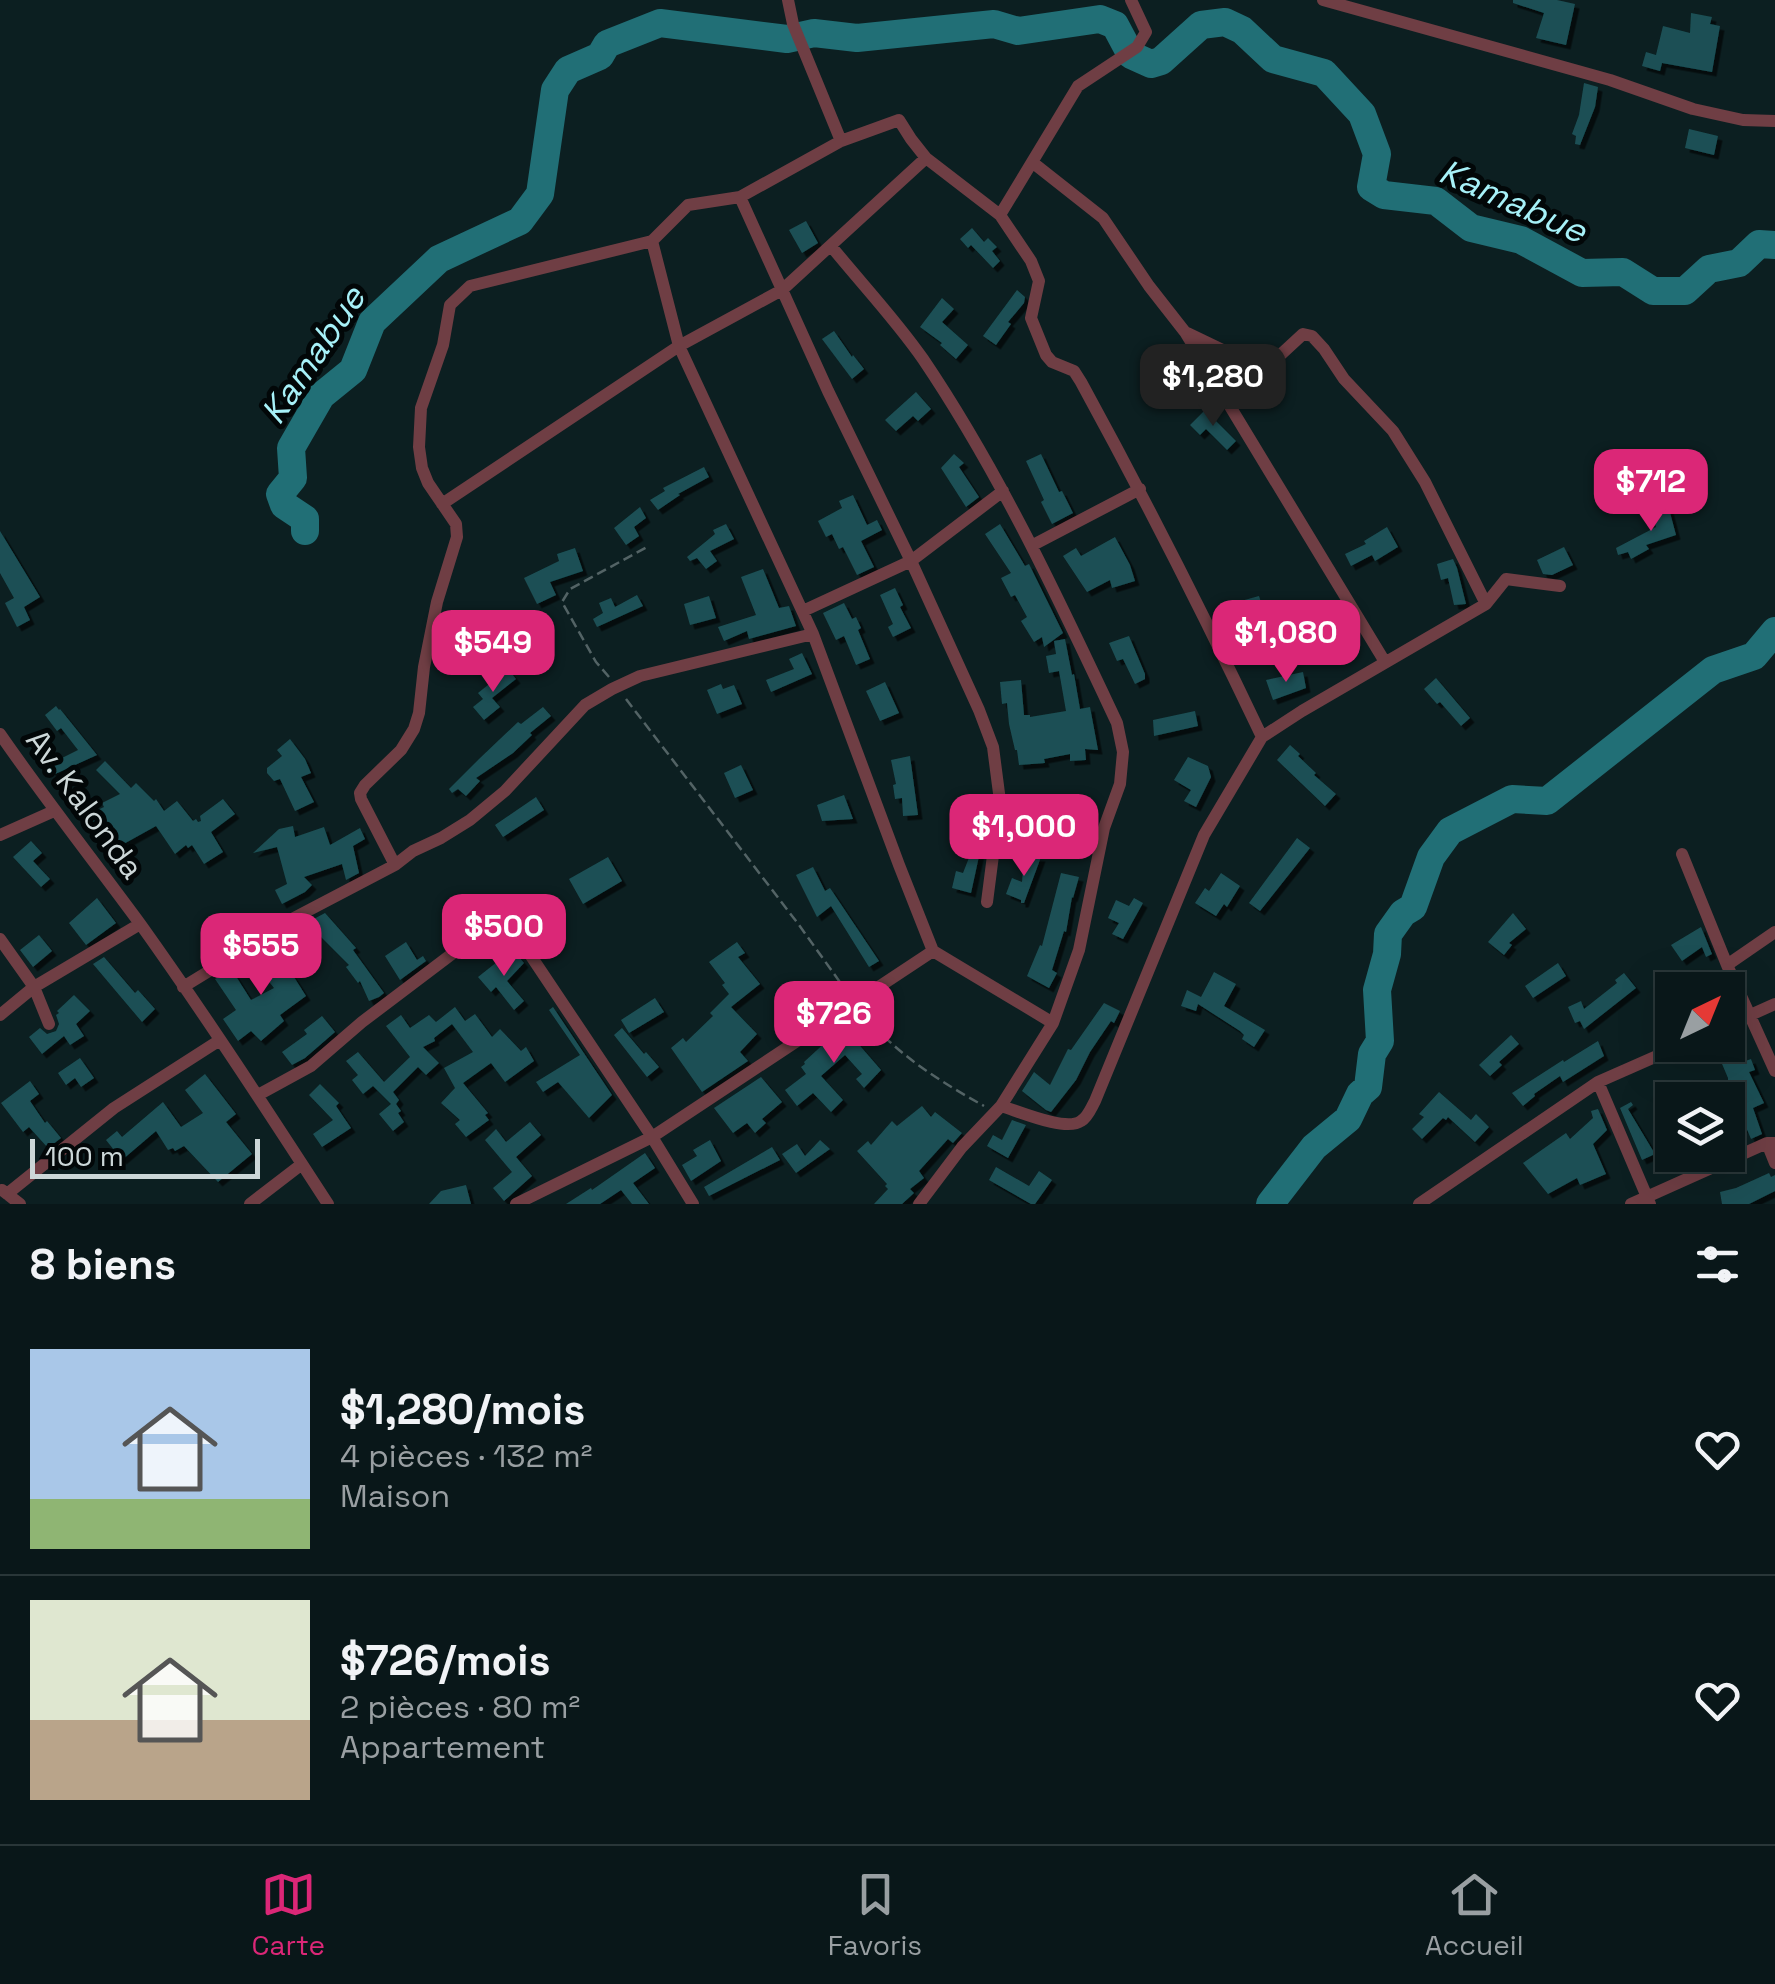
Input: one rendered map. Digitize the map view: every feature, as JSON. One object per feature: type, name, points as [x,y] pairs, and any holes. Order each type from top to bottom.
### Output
[{"type":"street","points":[[788,0],[840,142]]},
{"type":"street","points":[[1000,215],[1078,86],[1137,47],[1144,38],[1146,32],[1131,0]]},
{"type":"street","points":[[1322,0],[1610,80],[1692,108],[1743,120],[1775,121]]},
{"type":"street","points":[[395,865],[360,793],[401,750],[414,729],[437,602],[456,537],[456,524],[428,483],[419,447],[421,408],[444,346],[450,305],[470,286],[652,241],[688,205],[740,198],[840,142],[900,120],[926,158],[1000,215],[1031,260],[1039,281],[1031,318],[1046,355],[1052,362],[1074,371],[1140,488],[1262,738]]},
{"type":"street","points":[[442,504],[679,346],[782,290],[926,158]]},
{"type":"street","points":[[1032,162],[1103,218],[1185,332],[1386,662]]},
{"type":"street","points":[[740,198],[980,710],[992,746],[1000,801],[987,902]]},
{"type":"street","points":[[652,241],[679,346],[813,634],[933,951],[1053,1023]]},
{"type":"street","points":[[830,246],[921,356],[1003,491],[1033,545],[1117,723],[1123,752],[1120,784],[1104,828],[1079,950],[1053,1023],[998,1109],[919,1204]]},
{"type":"street","points":[[1185,332],[1264,370],[1303,334],[1312,336],[1344,379],[1393,431],[1425,482],[1486,604]]},
{"type":"street","points":[[1033,545],[1140,488]]},
{"type":"street","points":[[803,612],[912,562],[1003,491]]},
{"type":"street","points":[[998,1109],[1072,1126],[1085,1120],[1204,835],[1262,738],[1486,604],[1506,578],[1560,586]]},
{"type":"street","points":[[182,986],[270,930],[395,865],[470,820],[505,792],[585,705],[617,687],[640,676],[813,634]]},
{"type":"street","name":"Av. Kalonda","points":[[0,734],[140,924],[258,1094],[328,1204]]},
{"type":"street","points":[[0,835],[54,811]]},
{"type":"street","points":[[1682,854],[1775,1071]]},
{"type":"street","points":[[0,1015],[34,987],[140,924]]},
{"type":"street","points":[[258,1094],[311,1066],[477,934],[497,926],[515,936],[529,953],[693,1204]]},
{"type":"street","points":[[1727,965],[1775,932]]},
{"type":"street","points":[[0,939],[34,987],[50,1024]]},
{"type":"street","points":[[516,1204],[652,1137],[933,951]]},
{"type":"street","points":[[1745,1016],[1775,1004]]},
{"type":"street","points":[[20,1204],[3,1191],[114,1108],[220,1040]]},
{"type":"street","points":[[1418,1204],[1598,1082],[1655,1057]]},
{"type":"street","points":[[1598,1082],[1649,1200]]},
{"type":"street","points":[[1631,1204],[1649,1200],[1771,1143],[1775,1163]]},
{"type":"street","points":[[250,1204],[302,1164]]},
{"type":"path","points":[[648,546],[570,589],[562,602],[596,662],[800,924],[876,1030],[960,1093],[998,1109]]},
{"type":"building","points":[[1513,0],[1575,4],[1566,45],[1536,38],[1544,13]]},
{"type":"building","points":[[1691,13],[1712,17],[1710,24],[1720,26],[1712,72],[1662,63],[1660,71],[1642,66],[1646,52],[1656,55],[1663,26],[1690,33]]},
{"type":"building","points":[[1584,83],[1598,87],[1595,107],[1580,145],[1575,144],[1576,136],[1572,134]]},
{"type":"building","points":[[1689,129],[1718,136],[1714,155],[1685,148]]},
{"type":"building","points":[[806,221],[818,243],[802,253],[789,230]]},
{"type":"building","points":[[972,228],[984,242],[988,238],[997,247],[992,251],[1000,261],[993,268],[960,239]]},
{"type":"building","points":[[1017,290],[1025,297],[1024,303],[996,345],[983,336]]},
{"type":"building","points":[[942,298],[954,309],[942,322],[968,345],[956,359],[920,327]]},
{"type":"building","points":[[834,331],[864,369],[852,379],[822,339]]},
{"type":"building","points":[[916,392],[931,409],[918,421],[913,416],[896,431],[885,420]]},
{"type":"building","points":[[1205,410],[1236,441],[1227,450],[1206,429],[1200,435],[1190,425]]},
{"type":"building","points":[[954,454],[964,463],[959,467],[979,497],[966,507],[941,468]]},
{"type":"building","points":[[1041,454],[1073,513],[1052,524],[1026,461]]},
{"type":"building","points":[[704,467],[709,477],[658,510],[650,500],[665,491],[663,488]]},
{"type":"building","points":[[853,495],[867,525],[877,520],[882,530],[861,541],[874,567],[857,575],[843,547],[839,549],[832,534],[826,537],[818,521],[842,508],[839,501]]},
{"type":"building","points":[[1668,505],[1676,535],[1646,545],[1649,549],[1631,559],[1628,552],[1618,555],[1616,548],[1656,527],[1651,510]]},
{"type":"building","points":[[640,507],[646,518],[634,527],[639,536],[626,545],[614,528]]},
{"type":"building","points":[[726,524],[734,539],[710,551],[717,561],[706,569],[697,558],[690,561],[687,557],[715,534],[713,530]]},
{"type":"building","points":[[1000,524],[1025,566],[1029,564],[1063,633],[1044,647],[1042,637],[1034,642],[1021,621],[1027,617],[1001,578],[1011,573],[985,534]]},
{"type":"building","points":[[1387,527],[1398,547],[1375,561],[1372,555],[1351,566],[1345,554]]},
{"type":"building","points":[[0,531],[40,597],[24,607],[30,620],[17,627],[5,603],[14,598],[0,573]]},
{"type":"building","points":[[1115,537],[1135,581],[1112,588],[1110,580],[1087,592],[1063,556],[1076,548],[1081,556]]},
{"type":"building","points":[[1564,547],[1573,565],[1552,575],[1543,574],[1537,560]]},
{"type":"building","points":[[575,548],[583,571],[550,582],[556,595],[537,604],[524,578],[559,561],[557,554]]},
{"type":"building","points":[[1453,559],[1466,604],[1454,605],[1448,578],[1441,580],[1437,564]]},
{"type":"building","points":[[763,569],[779,608],[789,606],[796,626],[749,639],[747,631],[724,641],[718,627],[756,615],[741,577]]},
{"type":"building","points":[[895,588],[911,628],[893,637],[888,627],[893,624],[880,595]]},
{"type":"building","points":[[637,595],[643,606],[597,627],[593,619],[603,613],[599,603],[611,598],[615,607]]},
{"type":"building","points":[[709,596],[716,618],[690,625],[684,604]]},
{"type":"building","points":[[1259,596],[1268,624],[1250,630],[1241,601]]},
{"type":"building","points":[[844,603],[852,619],[856,617],[870,659],[856,665],[844,636],[836,640],[823,613]]},
{"type":"building","points":[[1129,636],[1145,674],[1145,679],[1135,684],[1123,659],[1117,661],[1109,643]]},
{"type":"building","points":[[1065,639],[1080,709],[1090,707],[1098,750],[1085,749],[1086,760],[1070,761],[1070,754],[1044,759],[1045,763],[1019,765],[1000,682],[1021,680],[1024,715],[1066,711],[1059,671],[1049,673],[1046,656],[1056,654],[1054,641]]},
{"type":"building","points":[[802,653],[812,674],[771,692],[766,680],[794,669],[789,659]]},
{"type":"building","points":[[508,669],[516,679],[492,698],[500,707],[484,720],[473,707],[483,699],[478,693]]},
{"type":"building","points":[[1303,672],[1306,688],[1273,700],[1266,680]]},
{"type":"building","points":[[1436,678],[1470,718],[1461,726],[1424,689]]},
{"type":"building","points":[[885,682],[899,713],[880,721],[866,691]]},
{"type":"building","points":[[721,684],[723,689],[734,685],[742,704],[717,714],[707,690]]},
{"type":"building","points":[[56,706],[97,755],[53,775],[48,765],[78,750],[45,715]]},
{"type":"building","points":[[543,707],[551,716],[513,753],[476,778],[480,781],[466,796],[458,789],[452,793],[449,789],[518,722],[521,724]]},
{"type":"building","points":[[1195,711],[1198,726],[1154,736],[1153,720]]},
{"type":"building","points":[[290,739],[311,773],[301,777],[314,802],[295,811],[280,779],[274,781],[267,773],[267,768],[282,756],[277,750]]},
{"type":"building","points":[[1290,745],[1314,775],[1336,794],[1325,806],[1277,760]]},
{"type":"building","points":[[910,756],[918,815],[903,816],[902,798],[895,799],[891,760]]},
{"type":"building","points":[[1188,757],[1208,766],[1211,777],[1196,807],[1184,801],[1191,790],[1174,780]]},
{"type":"building","points":[[105,761],[131,788],[136,783],[156,799],[164,811],[177,801],[193,821],[201,821],[200,816],[223,799],[235,814],[211,832],[223,852],[204,864],[192,845],[175,854],[156,826],[111,851],[89,814],[120,794],[96,770]]},
{"type":"building","points":[[741,765],[753,790],[735,798],[724,773]]},
{"type":"building","points":[[844,795],[853,819],[822,821],[817,805]]},
{"type":"building","points":[[536,797],[544,810],[503,837],[495,825]]},
{"type":"building","points":[[293,826],[295,837],[324,827],[330,845],[360,828],[365,839],[353,846],[359,873],[346,880],[342,864],[304,877],[312,885],[282,904],[275,890],[287,884],[277,847],[253,853],[279,829]]},
{"type":"building","points":[[1297,838],[1310,848],[1260,911],[1249,903]]},
{"type":"building","points":[[31,841],[42,853],[33,861],[50,879],[41,887],[13,857]]},
{"type":"building","points":[[974,845],[981,847],[971,893],[952,888],[956,871],[963,873]]},
{"type":"building","points":[[1024,856],[1041,857],[1021,903],[1006,894],[1012,878],[1022,882]]},
{"type":"building","points":[[608,857],[622,881],[583,904],[569,879]]},
{"type":"building","points":[[813,867],[825,891],[830,888],[879,961],[869,967],[831,906],[817,917],[796,875]]},
{"type":"building","points":[[1061,873],[1079,877],[1052,970],[1057,973],[1049,988],[1027,976],[1042,946]]},
{"type":"building","points":[[1221,873],[1240,886],[1216,916],[1195,903]]},
{"type":"building","points":[[97,898],[116,923],[86,945],[69,923]]},
{"type":"building","points":[[1134,898],[1143,903],[1123,939],[1112,934],[1119,923],[1108,918],[1116,900],[1129,906]]},
{"type":"building","points":[[325,913],[356,948],[353,950],[384,993],[379,997],[369,1001],[360,981],[346,967],[349,965],[316,932],[310,921]]},
{"type":"building","points":[[1513,913],[1526,929],[1509,943],[1512,945],[1504,955],[1488,942]]},
{"type":"building","points":[[1701,927],[1712,954],[1706,957],[1702,947],[1682,961],[1671,945]]},
{"type":"building","points":[[39,935],[52,951],[33,967],[20,950]]},
{"type":"building","points":[[275,940],[281,948],[274,953],[306,996],[280,1015],[284,1021],[261,1041],[251,1031],[238,1041],[223,1019],[236,1010],[215,979],[232,970],[251,1000],[274,988],[262,973],[268,969],[256,953]]},
{"type":"building","points":[[406,942],[417,960],[423,956],[426,961],[400,980],[385,956]]},
{"type":"building","points":[[737,942],[745,953],[738,957],[760,984],[731,1007],[757,1034],[740,1052],[748,1061],[702,1092],[671,1048],[683,1038],[686,1042],[729,994],[709,962]]},
{"type":"building","points":[[514,951],[524,963],[507,981],[524,1001],[514,1010],[496,987],[491,992],[478,977]]},
{"type":"building","points":[[104,957],[135,993],[138,990],[155,1009],[142,1022],[93,964]]},
{"type":"building","points":[[1558,963],[1566,976],[1533,998],[1525,986]]},
{"type":"building","points":[[1214,972],[1236,984],[1224,1006],[1265,1030],[1254,1047],[1242,1039],[1240,1031],[1198,1004],[1196,1011],[1181,1006],[1187,990],[1201,997]]},
{"type":"building","points":[[1624,973],[1636,988],[1584,1029],[1580,1021],[1575,1023],[1568,1007],[1581,1001],[1584,1009]]},
{"type":"building","points":[[74,995],[90,1011],[76,1024],[84,1036],[70,1045],[64,1036],[42,1054],[29,1037],[40,1028],[47,1034],[56,1031],[57,1011]]},
{"type":"building","points":[[655,998],[664,1012],[629,1033],[621,1020]]},
{"type":"building","points":[[1104,1003],[1120,1011],[1114,1023],[1111,1021],[1076,1080],[1051,1112],[1046,1110],[1022,1091],[1034,1072],[1050,1085],[1068,1049]]},
{"type":"building","points":[[455,1007],[465,1021],[475,1014],[492,1037],[500,1029],[521,1051],[526,1047],[534,1061],[505,1082],[491,1063],[463,1083],[488,1113],[485,1115],[489,1120],[466,1137],[455,1124],[460,1120],[441,1103],[455,1088],[444,1068],[473,1052],[452,1024],[423,1047],[439,1063],[426,1075],[418,1067],[393,1092],[404,1122],[393,1131],[379,1114],[391,1104],[373,1086],[363,1094],[352,1080],[358,1075],[346,1061],[358,1052],[384,1082],[410,1057],[386,1026],[401,1015],[410,1028],[429,1015],[436,1022]]},
{"type":"building","points":[[553,1007],[612,1095],[589,1118],[558,1082],[543,1092],[536,1082],[580,1055],[549,1010]]},
{"type":"building","points":[[855,1015],[867,1027],[855,1040],[881,1070],[864,1088],[856,1079],[862,1074],[845,1055],[821,1076],[843,1100],[831,1112],[813,1093],[797,1106],[785,1090],[806,1074],[801,1067],[804,1062]]},
{"type":"building","points":[[322,1016],[335,1032],[292,1065],[282,1052],[307,1034],[304,1030]]},
{"type":"building","points":[[622,1028],[659,1067],[647,1077],[614,1035]]},
{"type":"building","points":[[1511,1035],[1519,1044],[1490,1076],[1479,1065]]},
{"type":"building","points":[[1598,1041],[1604,1056],[1563,1082],[1560,1076],[1523,1106],[1512,1093],[1563,1060]]},
{"type":"building","points":[[80,1058],[94,1078],[81,1087],[75,1078],[66,1085],[58,1073]]},
{"type":"building","points":[[1751,1059],[1755,1070],[1749,1072],[1764,1103],[1753,1108],[1762,1134],[1751,1139],[1745,1127],[1745,1082],[1728,1082],[1721,1062]]},
{"type":"building","points":[[205,1074],[236,1114],[226,1122],[252,1154],[218,1182],[184,1146],[168,1150],[156,1131],[122,1160],[106,1140],[117,1131],[122,1137],[163,1102],[181,1127],[203,1113],[185,1090]]},
{"type":"building","points":[[761,1077],[782,1102],[762,1119],[766,1123],[755,1133],[747,1123],[733,1133],[714,1108]]},
{"type":"building","points":[[30,1081],[39,1094],[30,1101],[61,1138],[48,1148],[29,1127],[23,1132],[1,1103]]},
{"type":"building","points":[[320,1084],[339,1103],[336,1106],[351,1128],[322,1147],[313,1134],[333,1120],[309,1095]]},
{"type":"building","points":[[1439,1092],[1471,1120],[1476,1114],[1489,1127],[1475,1142],[1448,1117],[1422,1139],[1412,1129],[1424,1117],[1419,1114]]},
{"type":"building","points":[[1631,1102],[1633,1105],[1628,1109],[1655,1154],[1642,1160],[1620,1108]]},
{"type":"building","points":[[922,1106],[931,1117],[935,1112],[962,1133],[953,1143],[948,1139],[919,1171],[924,1178],[910,1189],[914,1193],[902,1204],[874,1204],[888,1189],[887,1184],[857,1151],[868,1141],[871,1145],[892,1121],[897,1126]]},
{"type":"building","points":[[1598,1109],[1607,1130],[1593,1144],[1606,1174],[1580,1185],[1577,1178],[1548,1194],[1523,1163],[1566,1133],[1570,1139],[1593,1118],[1591,1111]]},
{"type":"building","points":[[1012,1120],[1026,1125],[1008,1158],[987,1146],[993,1135],[1002,1140]]},
{"type":"building","points":[[530,1122],[541,1135],[516,1157],[532,1176],[504,1201],[493,1188],[512,1172],[485,1140],[496,1129],[506,1142]]},
{"type":"building","points":[[710,1140],[721,1161],[691,1181],[682,1165],[697,1156],[693,1150]]},
{"type":"building","points":[[820,1140],[830,1149],[796,1173],[782,1154],[797,1144],[805,1156]]},
{"type":"building","points":[[772,1147],[780,1160],[709,1196],[704,1187]]},
{"type":"building","points":[[645,1153],[655,1168],[633,1183],[649,1204],[632,1204],[621,1190],[600,1204],[566,1204],[592,1190]]},
{"type":"building","points":[[996,1167],[1029,1186],[1039,1171],[1052,1180],[1035,1204],[1031,1204],[989,1180]]},
{"type":"building","points":[[1769,1173],[1771,1177],[1775,1175],[1775,1191],[1749,1204],[1722,1204],[1720,1192]]},
{"type":"building","points":[[466,1185],[471,1204],[429,1204],[441,1191]]},
{"type":"waterway","name":"Kamabue","points":[[305,531],[305,519],[284,505],[280,494],[293,478],[291,448],[321,396],[353,370],[372,322],[439,259],[520,221],[540,194],[555,90],[568,70],[600,56],[607,44],[660,23],[787,39],[814,33],[857,38],[994,24],[1018,31],[1100,19],[1115,25],[1131,55],[1151,64],[1161,61],[1201,25],[1225,22],[1242,30],[1273,59],[1324,73],[1362,114],[1377,154],[1371,187],[1384,195],[1436,201],[1471,228],[1521,240],[1582,273],[1623,272],[1653,291],[1685,291],[1709,269],[1739,263],[1759,244],[1775,245]]},
{"type":"waterway","points":[[1270,1204],[1314,1147],[1348,1119],[1360,1094],[1368,1087],[1372,1054],[1380,1041],[1377,990],[1388,934],[1403,913],[1413,907],[1431,857],[1450,831],[1512,799],[1547,801],[1713,670],[1754,656],[1775,631]]}]
